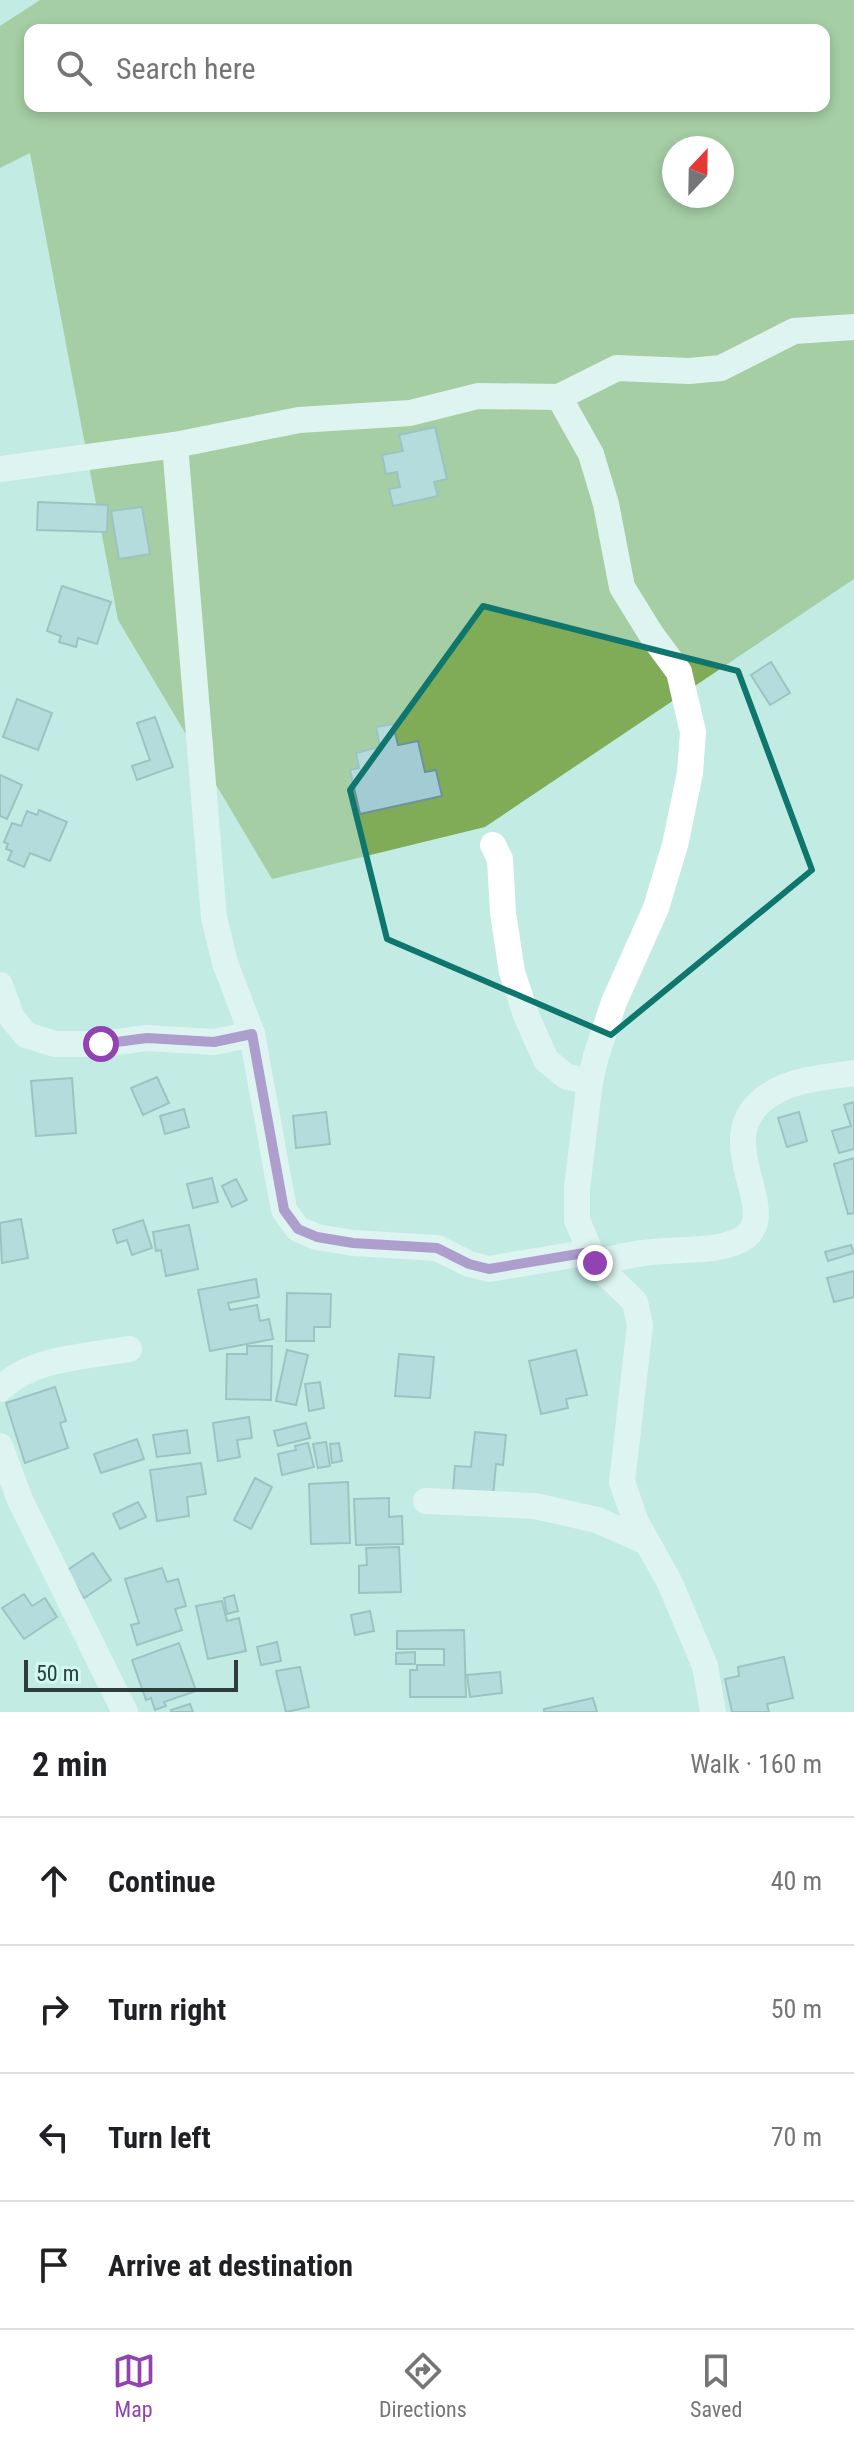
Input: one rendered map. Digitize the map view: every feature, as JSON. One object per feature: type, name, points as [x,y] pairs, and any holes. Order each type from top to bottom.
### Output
[{"type":"street","points":[[0,469],[175,445],[299,420],[410,413],[478,396],[559,397],[617,368],[689,371],[721,368],[794,331],[854,327]]},
{"type":"street","points":[[559,397],[591,454],[606,504],[622,587],[679,672],[693,732],[690,773],[675,845],[660,895],[614,1002],[590,1081],[577,1188],[577,1220],[592,1257],[635,1302],[640,1325],[622,1482],[636,1522],[670,1583],[705,1666],[713,1712]]},
{"type":"street","points":[[175,445],[214,917],[225,963],[252,1034],[284,1210],[298,1229],[317,1237],[353,1243],[437,1248],[469,1264],[489,1269],[730,1244],[748,1236],[756,1219],[756,1203],[742,1149],[745,1125],[755,1106],[773,1092],[803,1082],[854,1073]]},
{"type":"street","points":[[493,845],[500,859],[503,913],[512,972],[526,1015],[546,1060],[567,1077],[590,1081]]},
{"type":"street","points":[[0,985],[12,1018],[26,1035],[55,1044],[101,1044],[147,1038],[214,1042],[252,1034]]},
{"type":"street","points":[[0,1389],[13,1377],[41,1364],[129,1349]]},
{"type":"street","points":[[0,1446],[9,1492],[125,1712]]},
{"type":"street","points":[[426,1501],[535,1506],[597,1520],[645,1541]]},
{"type":"highlighted area","points":[[483,606],[738,671],[812,870],[611,1035],[387,939],[350,790]]},
{"type":"green space","points":[[40,0],[854,0],[854,579],[485,827],[272,879],[118,620],[30,153],[0,168],[0,26]]},
{"type":"building","points":[[435,427],[447,479],[434,482],[438,496],[393,506],[389,489],[400,487],[397,472],[386,474],[382,455],[403,451],[399,435]]},
{"type":"building","points":[[38,502],[108,505],[107,532],[37,530]]},
{"type":"building","points":[[142,507],[150,554],[119,559],[111,511]]},
{"type":"building","points":[[62,586],[111,602],[97,644],[78,638],[76,647],[59,642],[61,636],[47,631]]},
{"type":"building","points":[[771,662],[790,693],[770,705],[751,675]]},
{"type":"building","points":[[17,699],[52,713],[38,750],[3,737]]},
{"type":"building","points":[[155,717],[173,767],[137,780],[132,766],[150,760],[137,723]]},
{"type":"building","points":[[393,724],[398,745],[418,741],[425,772],[436,770],[442,796],[360,814],[350,770],[359,768],[356,753],[380,747],[376,727]]},
{"type":"building","points":[[0,775],[22,785],[7,819],[0,816]]},
{"type":"building","points":[[39,810],[67,822],[50,861],[30,853],[24,867],[8,860],[12,851],[6,849],[8,844],[4,842],[12,823],[21,826],[27,811],[37,815]]},
{"type":"building","points":[[157,1077],[169,1103],[143,1115],[131,1088]]},
{"type":"building","points":[[72,1078],[76,1133],[36,1136],[31,1081]]},
{"type":"building","points":[[854,1102],[854,1149],[839,1153],[832,1131],[851,1126],[844,1105]]},
{"type":"building","points":[[184,1109],[189,1127],[165,1134],[160,1116]]},
{"type":"building","points":[[326,1112],[330,1144],[296,1148],[293,1116]]},
{"type":"building","points":[[799,1112],[807,1141],[787,1147],[778,1118]]},
{"type":"building","points":[[854,1158],[854,1213],[848,1214],[834,1164]]},
{"type":"building","points":[[212,1178],[218,1202],[193,1208],[187,1184]]},
{"type":"building","points":[[236,1179],[247,1200],[232,1207],[222,1186]]},
{"type":"building","points":[[21,1219],[28,1258],[2,1263],[0,1223]]},
{"type":"building","points":[[143,1220],[152,1248],[132,1255],[127,1240],[117,1243],[113,1230]]},
{"type":"building","points":[[189,1225],[198,1269],[166,1276],[161,1250],[156,1251],[153,1232]]},
{"type":"building","points":[[851,1245],[854,1253],[828,1261],[825,1252]]},
{"type":"building","points":[[854,1271],[854,1297],[834,1302],[827,1278]]},
{"type":"building","points":[[256,1279],[259,1297],[228,1303],[230,1310],[257,1305],[260,1321],[269,1319],[273,1339],[210,1351],[198,1290]]},
{"type":"building","points":[[287,1293],[331,1294],[330,1327],[314,1327],[314,1341],[286,1341]]},
{"type":"building","points":[[247,1346],[272,1346],[271,1400],[226,1399],[227,1354],[247,1354]]},
{"type":"building","points":[[287,1350],[308,1355],[296,1405],[276,1401]]},
{"type":"building","points":[[576,1350],[587,1395],[566,1399],[568,1408],[541,1414],[529,1361]]},
{"type":"building","points":[[399,1354],[434,1357],[430,1398],[395,1396]]},
{"type":"building","points":[[320,1382],[324,1408],[309,1411],[305,1384]]},
{"type":"building","points":[[55,1387],[66,1421],[60,1423],[68,1448],[25,1463],[6,1403]]},
{"type":"building","points":[[249,1417],[252,1438],[237,1440],[240,1457],[218,1461],[213,1423]]},
{"type":"building","points":[[306,1423],[310,1438],[278,1446],[274,1431]]},
{"type":"building","points":[[187,1430],[190,1453],[157,1457],[153,1435]]},
{"type":"building","points":[[475,1432],[506,1435],[503,1465],[496,1464],[493,1496],[453,1492],[455,1466],[471,1467]]},
{"type":"building","points":[[137,1439],[144,1459],[101,1473],[94,1454]]},
{"type":"building","points":[[326,1442],[330,1466],[318,1468],[313,1444]]},
{"type":"building","points":[[308,1443],[314,1467],[282,1475],[278,1454],[296,1450],[295,1446]]},
{"type":"building","points":[[339,1443],[342,1461],[332,1463],[330,1444]]},
{"type":"building","points":[[201,1463],[206,1494],[187,1497],[189,1516],[157,1521],[150,1470]]},
{"type":"building","points":[[255,1478],[272,1487],[251,1529],[234,1520]]},
{"type":"building","points":[[348,1482],[350,1543],[311,1544],[309,1484]]},
{"type":"building","points":[[389,1498],[389,1517],[402,1516],[403,1544],[356,1545],[354,1499]]},
{"type":"building","points":[[138,1502],[146,1517],[120,1529],[113,1514]]},
{"type":"building","points":[[399,1547],[401,1592],[359,1593],[359,1566],[367,1565],[366,1548]]},
{"type":"building","points":[[93,1553],[111,1580],[84,1598],[66,1571]]},
{"type":"building","points":[[162,1568],[167,1582],[178,1579],[186,1606],[175,1609],[182,1630],[137,1645],[131,1625],[139,1623],[125,1579]]},
{"type":"building","points":[[24,1594],[32,1606],[45,1598],[57,1617],[24,1639],[2,1608]]},
{"type":"building","points":[[234,1595],[238,1611],[227,1614],[224,1598]]},
{"type":"building","points":[[222,1601],[227,1621],[239,1618],[246,1651],[208,1659],[196,1606]]},
{"type":"building","points":[[370,1611],[374,1631],[355,1635],[351,1615]]},
{"type":"building","points":[[464,1630],[466,1697],[410,1697],[410,1670],[417,1670],[417,1665],[444,1665],[444,1649],[397,1649],[397,1631]]},
{"type":"building","points":[[277,1642],[281,1661],[261,1665],[257,1647]]},
{"type":"building","points":[[179,1643],[196,1691],[164,1702],[166,1706],[155,1710],[151,1698],[146,1700],[132,1660]]},
{"type":"building","points":[[415,1652],[415,1664],[396,1664],[396,1653]]},
{"type":"building","points":[[784,1657],[793,1698],[767,1704],[769,1712],[732,1712],[725,1679],[739,1676],[738,1667]]},
{"type":"building","points":[[300,1667],[309,1707],[286,1712],[276,1671]]},
{"type":"building","points":[[500,1672],[502,1693],[470,1697],[467,1675]]},
{"type":"building","points":[[593,1698],[597,1712],[544,1712],[544,1709]]},
{"type":"building","points":[[190,1704],[193,1712],[171,1712],[171,1710]]},
{"type":"route","points":[[101,1044],[147,1038],[214,1042],[252,1034],[284,1210],[298,1229],[317,1237],[353,1243],[437,1248],[469,1264],[489,1269],[590,1252],[595,1263]]}]
